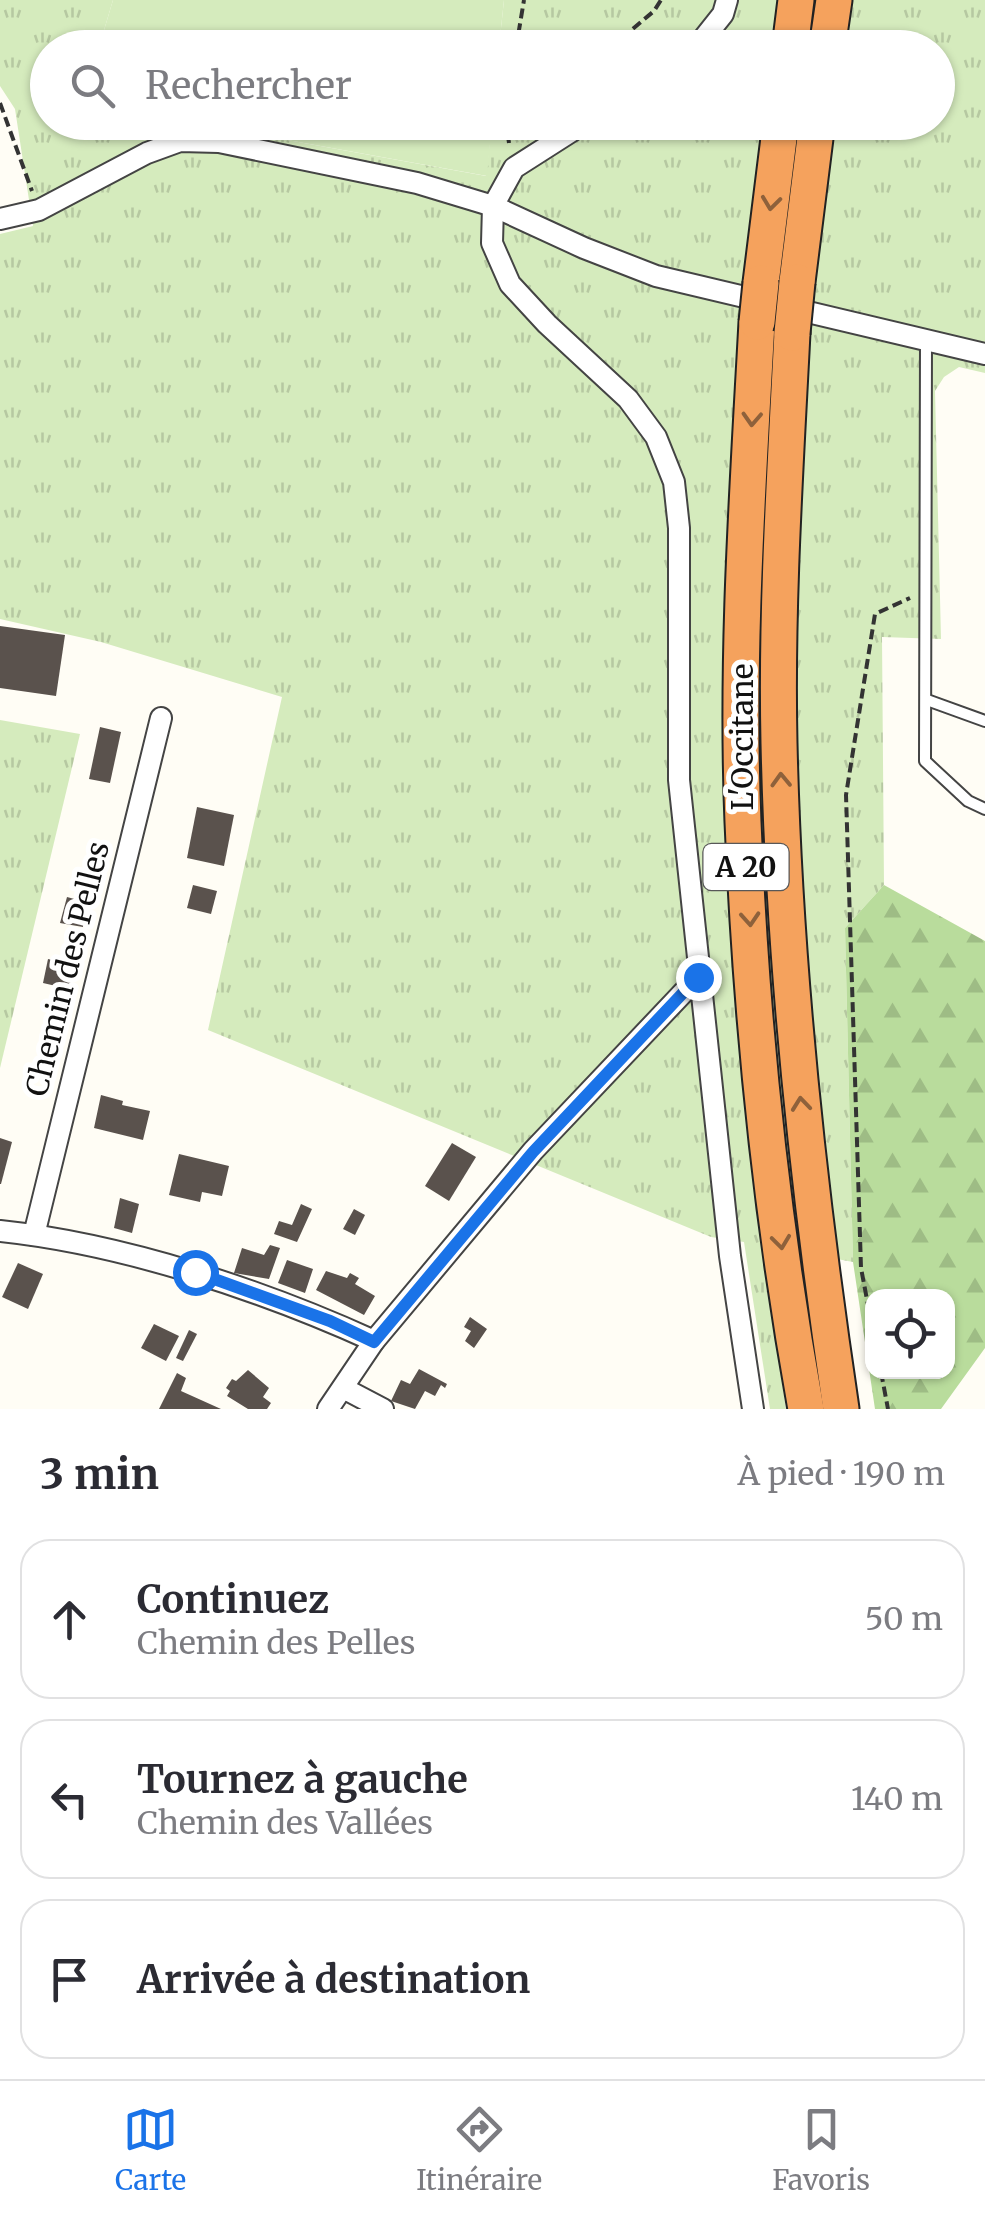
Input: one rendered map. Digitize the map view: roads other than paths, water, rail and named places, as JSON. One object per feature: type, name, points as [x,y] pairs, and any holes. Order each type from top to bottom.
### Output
[{"type":"highway","points":[[792,30],[796,0]]},
{"type":"highway","points":[[829,30],[834,0]]},
{"type":"highway","name":"L'Occitane","points":[[779,140],[757,322],[743,575],[743,820],[762,1090],[792,1335],[806,1409]]},
{"type":"highway","name":"L'Occitane","points":[[815,140],[792,333],[780,595],[779,741],[786,919],[814,1226],[841,1409]]},
{"type":"street","points":[[710,30],[728,0]]},
{"type":"street","points":[[558,140],[514,168],[493,206],[492,243],[510,284],[628,399],[656,437],[674,482],[678,528],[679,780],[730,1256],[753,1409]]},
{"type":"street","points":[[0,219],[39,210],[148,153],[180,141],[219,142],[418,183],[493,206],[656,276],[985,354]]},
{"type":"street","name":"Chemin des Pelles","points":[[34,1234],[162,718]]},
{"type":"street","points":[[328,1409],[374,1342],[533,1152],[698,977]]},
{"type":"street","points":[[0,1231],[34,1234],[195,1272],[330,1321],[374,1342]]},
{"type":"street","points":[[343,1388],[382,1409]]},
{"type":"lane","points":[[926,340],[925,761],[968,801],[985,809]]},
{"type":"lane","points":[[927,700],[985,721]]}]
